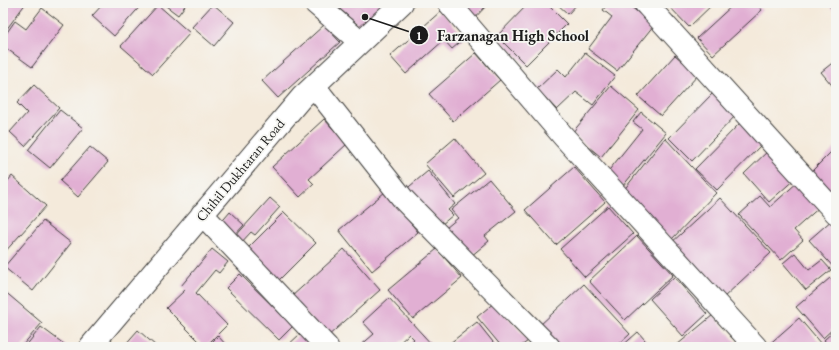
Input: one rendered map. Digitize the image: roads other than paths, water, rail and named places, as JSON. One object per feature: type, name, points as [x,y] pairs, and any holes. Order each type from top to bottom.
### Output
[{"type":"street","points":[[315,3],[360,42]]},
{"type":"street","name":"Chihil Dukhtaran Road","points":[[90,347],[302,97],[402,3]]},
{"type":"street","points":[[448,3],[564,137],[756,347]]},
{"type":"street","points":[[645,3],[836,213]]},
{"type":"street","points":[[314,86],[404,200],[549,347]]},
{"type":"street","points":[[202,214],[327,347]]},
{"type":"place","name":"Farzanagan High School","points":[[365,17]]}]
